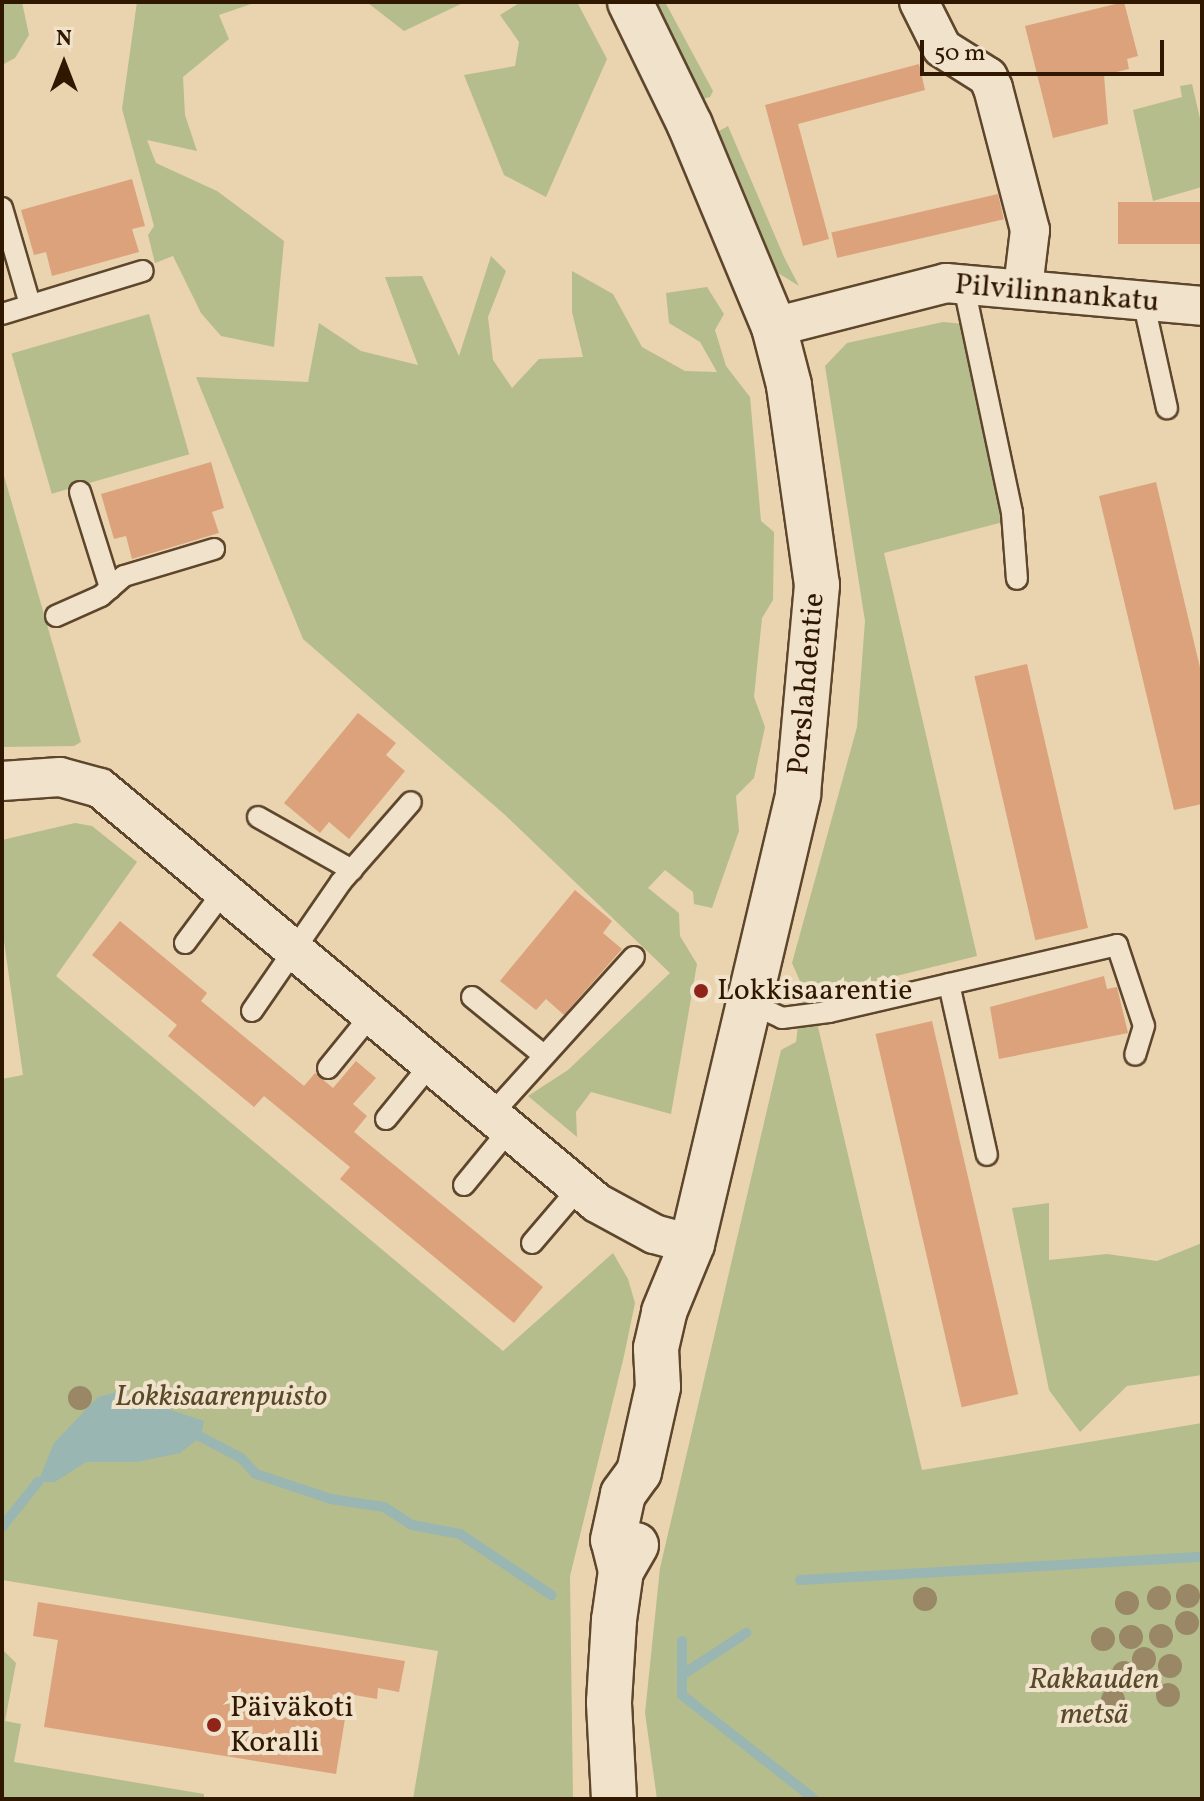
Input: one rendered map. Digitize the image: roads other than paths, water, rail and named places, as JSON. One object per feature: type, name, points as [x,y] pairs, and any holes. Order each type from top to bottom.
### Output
[{"type":"street","name":"Porslahdentie","points":[[614,1799],[609,1702],[621,1571],[613,1540],[623,1494],[639,1472],[658,1387],[656,1348],[664,1312],[692,1244],[798,794],[816,644],[816,566],[774,327],[690,125],[630,2]]},
{"type":"street","points":[[919,2],[942,48],[988,77],[993,88],[1030,230],[1023,288]]},
{"type":"street","name":"Pilvilinnankatu","points":[[774,327],[963,282],[1202,306]]},
{"type":"street","points":[[2,781],[99,775],[223,892],[579,1188],[620,1218],[692,1244]]},
{"type":"lane","points":[[2,208],[29,301]]},
{"type":"lane","points":[[2,314],[29,301],[143,271]]},
{"type":"lane","points":[[963,282],[1012,513],[1017,579]]},
{"type":"lane","points":[[1143,300],[1167,408]]},
{"type":"lane","points":[[80,492],[110,588]]},
{"type":"lane","points":[[56,616],[110,588],[124,576],[214,549]]},
{"type":"lane","points":[[252,1011],[352,870],[411,802]]},
{"type":"lane","points":[[258,817],[352,870]]},
{"type":"lane","points":[[185,943],[223,892]]},
{"type":"lane","points":[[750,1003],[782,1018],[1117,945],[1144,1026],[1135,1055]]},
{"type":"lane","points":[[464,1185],[541,1053],[571,1033],[634,957]]},
{"type":"lane","points":[[949,984],[987,1155]]},
{"type":"lane","points":[[472,997],[541,1053]]},
{"type":"lane","points":[[328,1068],[371,1015]]},
{"type":"lane","points":[[386,1119],[430,1065]]},
{"type":"lane","points":[[532,1243],[579,1188]]},
{"type":"water","points":[[117,1392],[204,1421],[201,1437],[180,1453],[137,1462],[86,1462],[55,1482],[38,1482],[54,1443],[98,1397]]},
{"type":"waterway","points":[[201,1437],[241,1458],[256,1474],[331,1499],[384,1507],[412,1525],[460,1534],[551,1595]]},
{"type":"waterway","points":[[2,1527],[38,1482]]},
{"type":"waterway","points":[[800,1580],[1202,1557]]},
{"type":"waterway","points":[[682,1675],[746,1633]]},
{"type":"waterway","points":[[682,1641],[682,1695],[814,1799]]},
{"type":"place","name":"Lokkisaarentie","points":[[701,991]]},
{"type":"place","name":"Päiväkoti Koralli","points":[[214,1725]]},
{"type":"park label","name":"Lokkisaarenpuisto","points":[[221,1397]]},
{"type":"park label","name":"Rakkauden metsä","points":[[1094,1697]]}]
